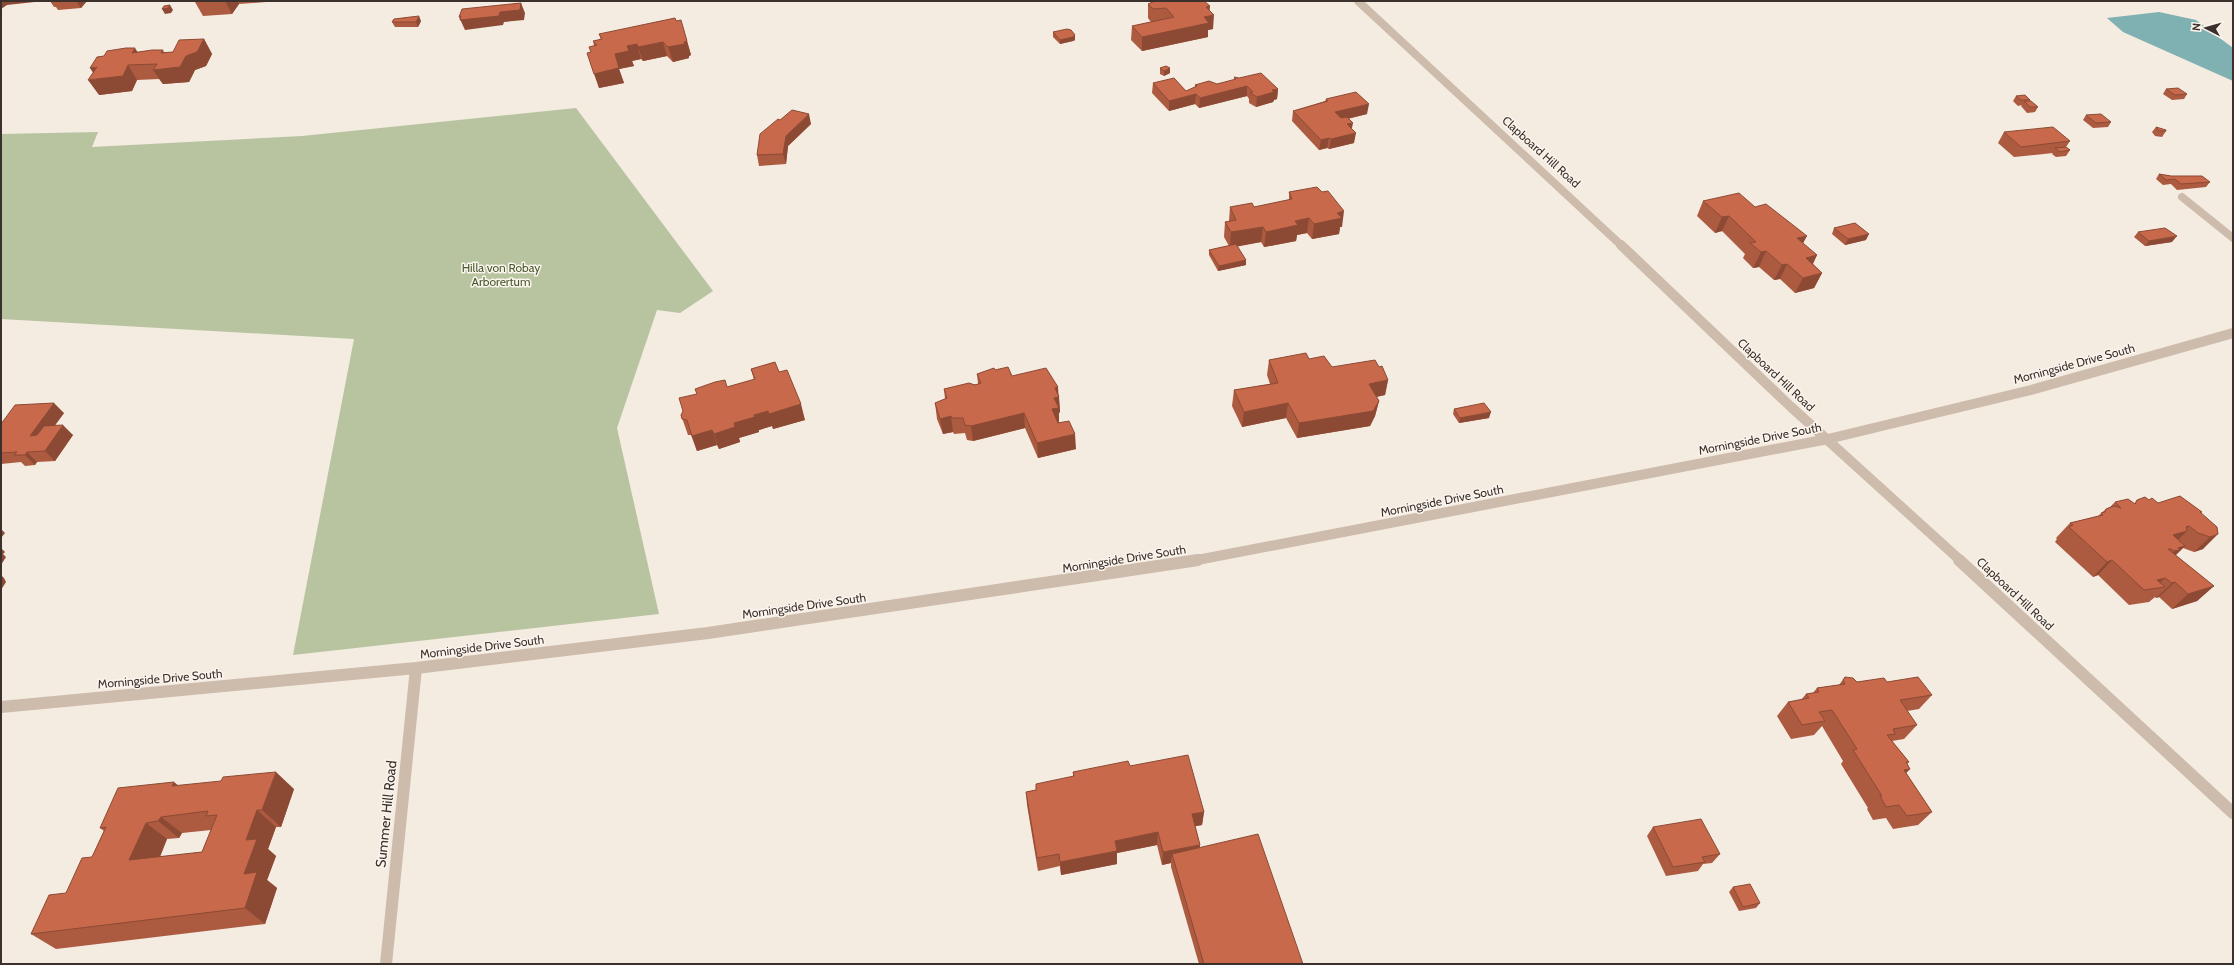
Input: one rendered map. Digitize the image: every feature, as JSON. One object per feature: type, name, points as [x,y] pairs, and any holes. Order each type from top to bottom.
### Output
[{"type":"street","name":"Clapboard Hill Road","points":[[1358,1],[1574,200],[1790,406],[1828,439],[2233,813]]},
{"type":"street","points":[[2182,197],[2233,238]]},
{"type":"street","name":"Morningside Drive South","points":[[1,707],[416,668],[708,633],[1141,570],[1248,551],[1828,439],[1907,422],[2163,354],[2233,333]]},
{"type":"street","name":"Summer Hill Road","points":[[386,964],[416,668]]},
{"type":"green space","name":"Hilla von Robay Arborertum","points":[[576,108],[713,291],[680,313],[657,310],[617,428],[659,614],[293,655],[354,339],[1,319],[1,134],[98,132],[92,147],[302,136]]},
{"type":"water","points":[[2159,12],[2196,20],[2233,48],[2233,81],[2123,32],[2107,18]]},
{"type":"building","points":[[1155,1],[1204,1],[1210,6],[1206,7],[1214,15],[1204,17],[1209,23],[1142,37],[1132,26],[1174,17],[1166,8],[1153,9],[1148,4]]},
{"type":"building","points":[[521,3],[520,10],[500,12],[499,16],[460,20],[461,16],[459,17],[462,9]]},
{"type":"building","points":[[170,5],[168,8],[162,9],[164,6]]},
{"type":"building","points":[[419,16],[416,22],[392,22],[394,19]]},
{"type":"building","points":[[675,18],[676,21],[681,20],[687,41],[684,42],[685,44],[668,47],[663,42],[638,47],[637,44],[627,46],[629,51],[615,54],[619,68],[594,74],[587,53],[591,52],[589,47],[597,45],[593,41],[602,39],[599,34]]},
{"type":"building","points":[[1067,29],[1071,30],[1075,35],[1073,37],[1060,40],[1053,32]]},
{"type":"building","points":[[204,39],[197,52],[186,56],[180,67],[153,70],[157,64],[128,65],[123,76],[88,80],[97,67],[90,68],[97,57],[104,56],[107,51],[135,48],[132,53],[152,50],[163,50],[161,53],[173,52],[179,40]]},
{"type":"building","points":[[1166,66],[1170,68],[1164,71],[1160,68]]},
{"type":"building","points":[[1261,73],[1278,89],[1272,90],[1274,92],[1257,97],[1250,93],[1253,92],[1247,86],[1200,98],[1196,94],[1169,101],[1153,83],[1174,78],[1186,91],[1197,86],[1195,85],[1209,81],[1217,84],[1236,79],[1234,77],[1239,78]]},
{"type":"building","points":[[2178,88],[2187,94],[2175,95],[2166,89]]},
{"type":"building","points":[[1356,92],[1369,104],[1335,112],[1341,118],[1347,117],[1353,123],[1347,124],[1356,133],[1321,140],[1293,111],[1328,101],[1326,99]]},
{"type":"building","points":[[2025,95],[2030,100],[2021,100],[2016,96]]},
{"type":"building","points":[[2024,101],[2031,101],[2038,107],[2030,107]]},
{"type":"building","points":[[792,110],[809,114],[786,136],[783,154],[757,155],[760,134]]},
{"type":"building","points":[[2101,114],[2111,122],[2096,123],[2086,115]]},
{"type":"building","points":[[2053,127],[2070,141],[2021,147],[2004,132]]},
{"type":"building","points":[[2156,127],[2166,130],[2166,131],[2159,131]]},
{"type":"building","points":[[2066,147],[2070,150],[2060,152],[2055,148]]},
{"type":"building","points":[[2159,174],[2171,176],[2202,176],[2210,182],[2181,184],[2175,179],[2166,180]]},
{"type":"building","points":[[1317,187],[1322,192],[1328,191],[1344,211],[1337,213],[1342,218],[1314,224],[1309,218],[1295,221],[1298,225],[1266,232],[1263,227],[1231,232],[1225,222],[1236,220],[1230,207],[1252,203],[1254,207],[1292,199],[1289,192]]},
{"type":"building","points":[[1739,193],[1755,207],[1766,204],[1807,236],[1797,238],[1817,255],[1806,258],[1822,273],[1803,278],[1787,264],[1782,265],[1766,251],[1761,252],[1750,243],[1756,242],[1729,216],[1722,217],[1703,201]]},
{"type":"building","points":[[1855,223],[1869,234],[1848,239],[1834,228]]},
{"type":"building","points":[[2165,228],[2177,236],[2149,241],[2138,232]]},
{"type":"building","points":[[1236,244],[1246,260],[1219,266],[1209,250]]},
{"type":"building","points":[[1306,353],[1309,359],[1324,356],[1332,367],[1375,360],[1379,367],[1382,366],[1388,380],[1369,384],[1379,401],[1373,411],[1299,423],[1288,403],[1244,412],[1234,390],[1278,383],[1269,360]]},
{"type":"building","points":[[775,362],[779,372],[787,370],[801,404],[769,414],[768,411],[754,415],[755,417],[734,423],[735,427],[714,434],[712,430],[692,436],[687,420],[682,419],[681,415],[683,411],[679,398],[697,394],[695,389],[715,382],[725,380],[727,387],[755,379],[751,369]]},
{"type":"building","points":[[1008,367],[1012,376],[1046,368],[1058,387],[1055,388],[1059,397],[1054,398],[1059,408],[1052,409],[1058,423],[1069,421],[1075,434],[1037,443],[1024,413],[971,426],[965,425],[963,418],[952,418],[951,416],[940,419],[935,403],[947,398],[944,389],[969,383],[975,385],[981,383],[977,374],[994,368],[995,370]]},
{"type":"building","points":[[54,403],[30,436],[37,435],[44,426],[63,425],[45,451],[27,452],[25,455],[14,455],[17,452],[1,453],[1,424],[15,405]]},
{"type":"building","points":[[1484,403],[1491,412],[1460,418],[1454,409]]},
{"type":"building","points":[[2180,496],[2202,512],[2200,512],[2217,527],[2218,534],[2210,537],[2198,533],[2189,526],[2186,527],[2187,531],[2173,535],[2185,546],[2178,548],[2180,550],[2174,551],[2168,549],[2214,586],[2188,594],[2175,582],[2172,583],[2165,578],[2157,580],[2165,587],[2144,590],[2112,560],[2107,562],[2069,527],[2073,525],[2070,523],[2103,515],[2101,513],[2114,506],[2121,508],[2115,502],[2128,499],[2135,504],[2137,500],[2145,497],[2149,500],[2152,498],[2158,503]]},
{"type":"building","points":[[1845,677],[1853,678],[1857,682],[1884,678],[1887,682],[1918,677],[1932,695],[1900,700],[1917,725],[1893,729],[1895,734],[1887,735],[1909,762],[1906,762],[1910,769],[1904,770],[1932,812],[1907,816],[1899,805],[1886,807],[1880,796],[1882,796],[1853,750],[1857,749],[1832,710],[1819,712],[1825,721],[1802,725],[1788,702],[1809,698],[1806,694],[1819,692],[1817,688],[1845,684],[1843,680]]},
{"type":"building","points":[[1188,755],[1204,812],[1192,814],[1200,845],[1163,852],[1158,832],[1115,841],[1117,851],[1060,862],[1059,854],[1037,858],[1026,792],[1036,790],[1036,784],[1074,776],[1073,772],[1128,761],[1130,766]]},
{"type":"building","points":[[276,772],[262,810],[257,810],[246,840],[257,839],[244,874],[257,872],[245,908],[31,934],[49,895],[66,893],[82,858],[92,857],[106,827],[100,828],[118,788],[174,782],[172,786],[221,781],[223,777]],"holes":[[[208,811],[206,816],[217,815],[202,852],[129,860],[146,823],[158,821],[161,817]]]},
{"type":"building","points":[[1701,819],[1720,854],[1702,857],[1705,862],[1673,867],[1653,827]]},
{"type":"building","points":[[1258,834],[1303,964],[1204,964],[1172,854]]},
{"type":"building","points":[[1750,884],[1760,903],[1743,907],[1733,887]]}]
